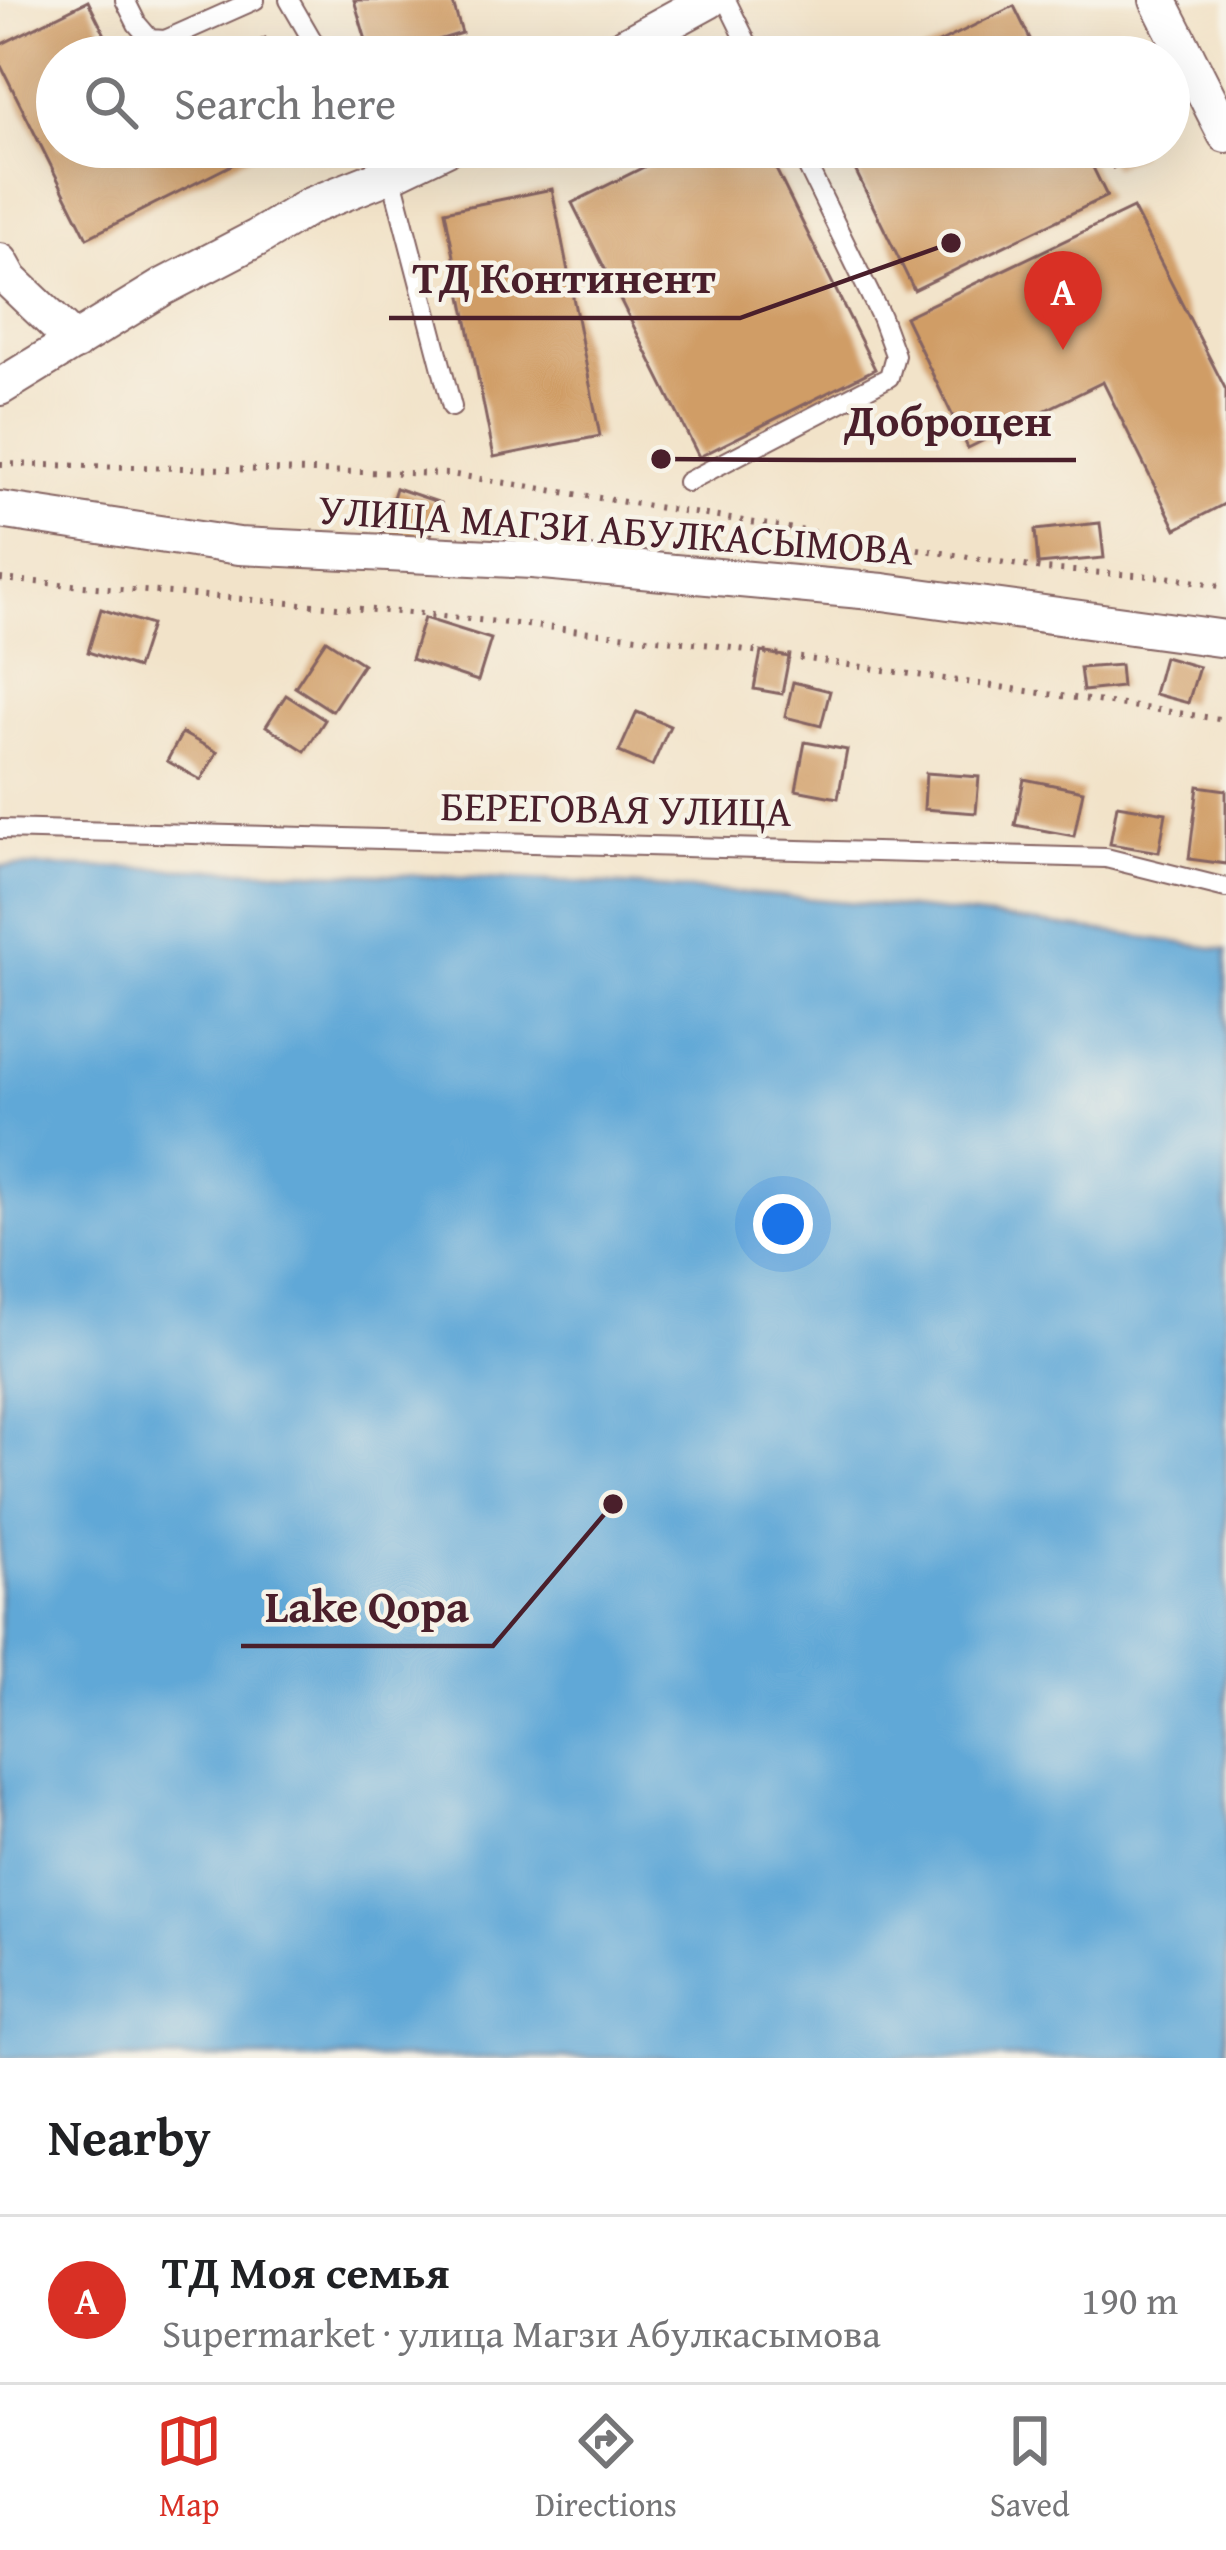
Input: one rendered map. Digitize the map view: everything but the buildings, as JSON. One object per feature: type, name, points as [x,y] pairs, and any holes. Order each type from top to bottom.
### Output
[{"type":"street","points":[[643,36],[709,0]]},
{"type":"street","points":[[1158,0],[1176,36]]},
{"type":"street","points":[[1190,63],[1226,134]]},
{"type":"street","points":[[0,387],[372,168]]},
{"type":"street","points":[[0,262],[10,280],[75,342]]},
{"type":"street","name":"УЛИЦА МАГЗИ АБУЛКАСЫМОВА","points":[[0,510],[238,546],[532,560],[883,592],[1226,639]]},
{"type":"lane","points":[[125,0],[147,36]]},
{"type":"lane","points":[[174,36],[255,0]]},
{"type":"lane","points":[[290,0],[310,36]]},
{"type":"lane","points":[[726,0],[744,36]]},
{"type":"lane","points":[[385,168],[452,407]]},
{"type":"lane","points":[[687,482],[889,377],[895,355],[881,317],[808,168]]},
{"type":"lane","name":"БЕРЕГОВАЯ УЛИЦА","points":[[0,829],[1106,858],[1226,888]]},
{"type":"path","points":[[0,464],[450,474],[1042,569],[1166,577],[1226,587]]},
{"type":"path","points":[[0,579],[423,614],[712,645],[1226,720]]},
{"type":"water","points":[[0,866],[461,877],[768,895],[1074,927],[1226,950],[1226,2058],[0,2058]]},
{"type":"place","name":"ТД Континент","points":[[951,243]]},
{"type":"place","name":"ТД Моя семья","points":[[1063,350]]},
{"type":"place","name":"Доброцен","points":[[661,459]]},
{"type":"place","name":"Lake Qopa","points":[[613,1504]]}]
